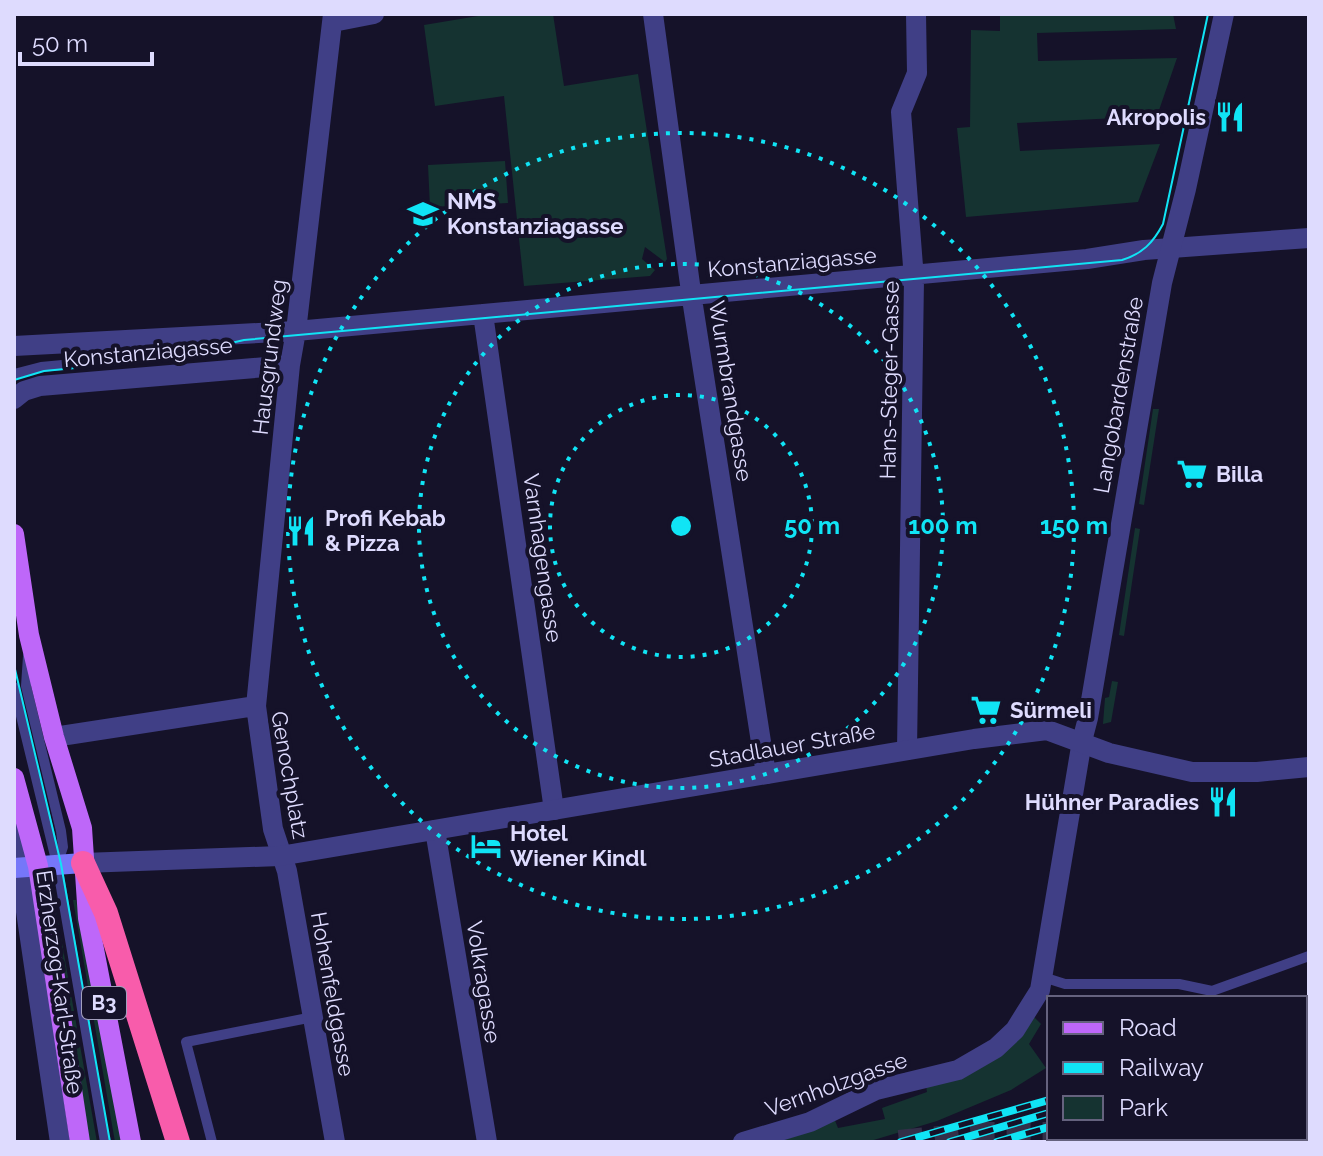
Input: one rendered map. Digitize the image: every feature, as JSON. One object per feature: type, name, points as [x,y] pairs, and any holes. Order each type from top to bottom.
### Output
[{"type":"highway","points":[[83,863],[106,913],[178,1142]]},
{"type":"main road","name":"Erzherzog-Karl-Straße","points":[[14,534],[29,635],[54,737],[82,828],[88,918],[131,1142]]},
{"type":"main road","name":"Erzherzog-Karl-Straße","points":[[14,778],[80,1142]]},
{"type":"main road","points":[[32,866],[83,863]]},
{"type":"street","points":[[333,18],[374,14]]},
{"type":"street","name":"Wurmbrandgasse","points":[[653,14],[692,295],[766,774]]},
{"type":"street","name":"Hans-Steger-Gasse","points":[[907,750],[914,275],[901,112],[917,73],[916,14]]},
{"type":"street","name":"Langobardenstraße","points":[[1043,977],[1162,283],[1224,14]]},
{"type":"street","name":"Hausgrundweg","points":[[256,706],[290,365],[287,331],[333,18]]},
{"type":"street","name":"Konstanziagasse","points":[[14,346],[287,331],[914,275],[1171,248],[1309,238]]},
{"type":"street","name":"Varnhagengasse","points":[[483,314],[554,810]]},
{"type":"street","name":"Konstanziagasse","points":[[14,399],[24,391],[40,386],[290,365]]},
{"type":"street","name":"Genochplatz","points":[[54,737],[256,706],[273,829],[280,856],[83,863]]},
{"type":"street","name":"Stadlauer Straße","points":[[280,856],[907,750],[1047,730],[1109,753],[1192,772],[1257,772],[1309,767]]},
{"type":"street","name":"Erzherzog-Karl-Straße","points":[[14,830],[32,866],[60,1142]]},
{"type":"street","name":"Volkragasse","points":[[435,830],[487,1142]]},
{"type":"street","name":"Hohenfeldgasse","points":[[280,856],[287,871],[335,1142]]},
{"type":"street","name":"Vernholzgasse","points":[[743,1142],[810,1122],[876,1090],[958,1070],[996,1048],[1015,1030],[1040,990],[1043,977]]},
{"type":"lane","name":"Konstanziagasse","points":[[14,374],[41,367],[159,356],[287,331]]},
{"type":"lane","name":"Erzherzog-Karl-Straße","points":[[29,635],[26,686],[63,847],[32,866]]},
{"type":"lane","name":"Erzherzog-Karl-Straße","points":[[14,687],[32,866],[105,1142]]},
{"type":"lane","points":[[1043,977],[1065,984],[1179,984],[1212,991],[1309,956]]},
{"type":"lane","points":[[212,1142],[186,1042],[313,1017]]},
{"type":"green space","points":[[490,14],[553,14],[564,86],[638,74],[667,259],[665,262],[645,247],[642,259],[655,270],[650,276],[524,286],[504,96],[435,106],[424,25]]},
{"type":"green space","points":[[1000,14],[1173,14],[1176,29],[1037,33],[1038,61],[1177,58],[1157,116],[1017,123],[1020,151],[1160,144],[1138,202],[966,217],[957,128],[970,127],[971,30],[1000,31]]},
{"type":"green space","points":[[505,161],[508,203],[430,207],[428,165]]},
{"type":"green space","points":[[1153,409],[1159,409],[1144,505],[1139,504]]},
{"type":"green space","points":[[1135,528],[1140,529],[1124,636],[1119,635]]},
{"type":"green space","points":[[1112,681],[1118,682],[1111,722],[1103,724],[1105,698],[1109,697]]},
{"type":"green space","points":[[73,900],[76,900],[122,1142],[115,1142]]},
{"type":"green space","points":[[55,903],[97,1142],[89,1142]]},
{"type":"green space","points":[[1033,1016],[1041,1024],[1029,1044],[1046,1068],[1011,1090],[937,1121],[867,1142],[765,1142],[834,1118],[838,1128],[885,1119],[882,1108],[927,1092],[926,1086]]},
{"type":"green space","points":[[1309,1139],[1309,1142],[1093,1142],[1106,1140]]},
{"type":"tunnel","points":[[899,1142],[977,1134],[1047,1134]]},
{"type":"tunnel","points":[[1101,1140],[1118,1142]]},
{"type":"tram line","points":[[14,380],[44,371],[158,360],[244,340],[1122,260],[1146,247],[1163,224],[1208,14]]},
{"type":"tram line","points":[[14,665],[61,864],[110,1142]]},
{"type":"railway","points":[[901,1142],[1047,1101]]},
{"type":"railway","points":[[950,1142],[1047,1114]]},
{"type":"railway","points":[[997,1142],[1047,1128]]},
{"type":"place","name":"Akropolis","points":[[1230,117]]},
{"type":"place","name":"NMS Konstanziagasse","points":[[423,214]]},
{"type":"place","name":"Billa","points":[[1192,474]]},
{"type":"place","name":"Profi Kebab & Pizza","points":[[301,531]]},
{"type":"place","name":"Sürmeli","points":[[986,710]]},
{"type":"place","name":"Hühner Paradies","points":[[1223,802]]},
{"type":"place","name":"Hotel Wiener Kindl","points":[[486,846]]}]
